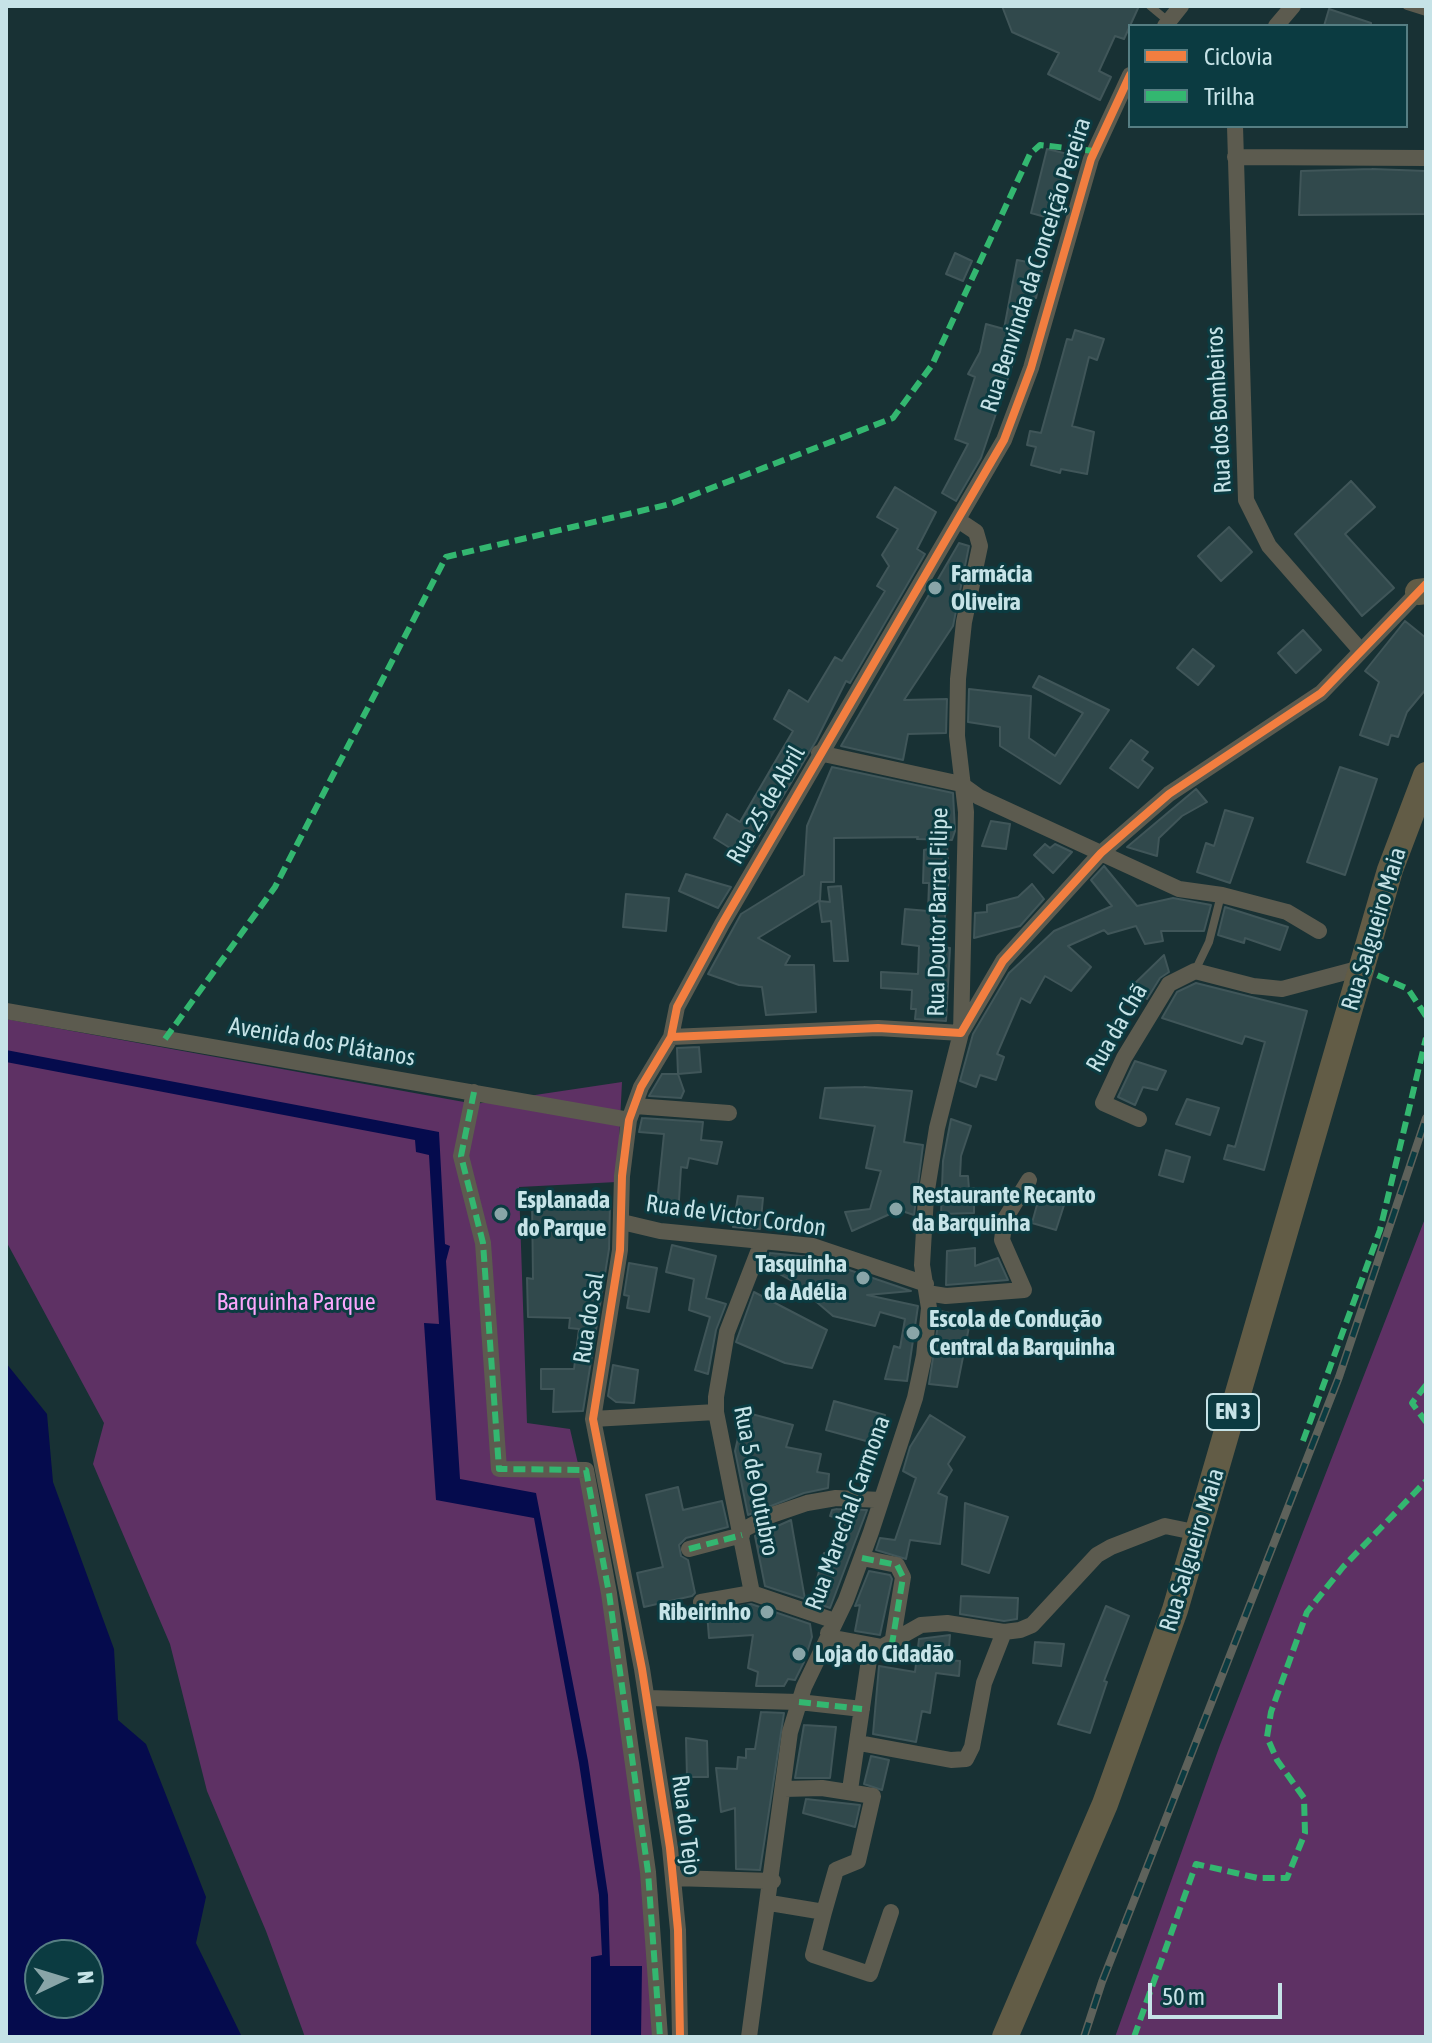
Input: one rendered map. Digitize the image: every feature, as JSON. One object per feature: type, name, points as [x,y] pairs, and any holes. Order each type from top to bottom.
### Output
[{"type":"main road","name":"Rua Salgueiro Maia","points":[[1005,2037],[1124,1755],[1199,1533],[1390,870],[1426,775]]},
{"type":"street","points":[[1166,24],[1181,6]]},
{"type":"street","points":[[1278,24],[1293,6]]},
{"type":"street","name":"Rua Benvinda da Conceição Pereira","points":[[958,520],[1004,440],[1031,368],[1091,159],[1128,79]]},
{"type":"street","name":"Rua dos Bombeiros","points":[[1235,128],[1246,500],[1269,546],[1361,651]]},
{"type":"street","points":[[1235,157],[1426,158]]},
{"type":"street","points":[[958,520],[976,532],[980,541],[964,622],[958,679],[961,784]]},
{"type":"street","name":"Rua 25 de Abril","points":[[632,1113],[641,1087],[671,1037],[677,1007],[692,979],[819,753],[958,520]]},
{"type":"street","points":[[671,1037],[878,1028],[961,1033],[1003,961],[1101,853],[1169,794],[1321,693],[1423,589]]},
{"type":"street","points":[[819,753],[961,784],[979,797],[1179,889],[1222,895],[1287,912],[1319,931]]},
{"type":"street","name":"Rua Doutor Barral Filipe","points":[[926,1289],[923,1228],[937,1128],[961,1033],[966,812],[961,784]]},
{"type":"street","points":[[1195,971],[1253,986],[1282,989],[1361,968]]},
{"type":"street","name":"Rua da Chã","points":[[1139,1119],[1103,1103],[1124,1058],[1169,984],[1195,971]]},
{"type":"street","name":"Avenida dos Plátanos","points":[[6,1011],[474,1092],[632,1113],[729,1113]]},
{"type":"street","points":[[474,1092],[461,1156],[483,1243],[499,1469],[586,1470],[609,1593],[648,1872],[660,2037]]},
{"type":"street","name":"Rua do Sal","points":[[632,1113],[622,1176],[622,1222],[593,1419],[632,1619]]},
{"type":"street","points":[[926,1289],[946,1296],[1024,1290],[1002,1240],[1005,1219],[1029,1180]]},
{"type":"street","name":"Rua de Victor Cordon","points":[[622,1222],[660,1231],[813,1246],[926,1289]]},
{"type":"street","name":"Rua 5 de Outubro","points":[[752,1593],[716,1412],[727,1332],[762,1242]]},
{"type":"street","name":"Rua Marechal Carmona","points":[[749,2037],[773,1881],[790,1732],[799,1702],[862,1558],[921,1370],[929,1308],[926,1289]]},
{"type":"street","points":[[593,1419],[716,1412]]},
{"type":"street","points":[[689,1549],[742,1533],[769,1516],[807,1503],[836,1498],[881,1500]]},
{"type":"street","points":[[701,1602],[752,1593],[831,1627],[834,1638],[871,1646],[892,1644],[921,1625],[947,1623],[1004,1632],[1032,1625],[1097,1555],[1126,1539],[1165,1526],[1199,1533]]},
{"type":"street","points":[[862,1558],[897,1565],[903,1577],[892,1644]]},
{"type":"street","name":"Rua do Tejo","points":[[632,1619],[647,1698],[673,1878],[678,1930],[680,2037]]},
{"type":"street","points":[[859,1743],[951,1760],[966,1759],[972,1747],[984,1683],[1004,1632]]},
{"type":"street","points":[[850,1790],[871,1646]]},
{"type":"street","points":[[647,1698],[799,1702],[862,1709]]},
{"type":"street","points":[[784,1789],[850,1790],[873,1796],[858,1861],[836,1870],[813,1955],[870,1974],[891,1912]]},
{"type":"street","points":[[673,1878],[773,1881]]},
{"type":"street","points":[[770,1903],[824,1912]]},
{"type":"lane","points":[[1150,6],[1166,24]]},
{"type":"lane","points":[[1407,6],[1426,12]]},
{"type":"lane","points":[[1195,971],[1209,942],[1222,895]]},
{"type":"green space","name":"Barquinha Parque","points":[[6,1019],[475,1104],[622,1082],[617,1182],[519,1187],[527,1423],[570,1429],[589,1511],[625,1699],[664,2037],[305,2037],[266,1931],[207,1791],[170,1644],[93,1464],[104,1423],[6,1241]]},
{"type":"green space","points":[[1426,1216],[1426,2037],[1115,2037],[1220,1745]]},
{"type":"shaded area","points":[[6,1050],[439,1132],[445,1244],[450,1246],[446,1261],[460,1479],[536,1493],[588,1761],[608,1895],[610,1966],[642,1966],[641,2037],[591,2037],[591,1957],[602,1955],[599,1895],[579,1763],[534,1518],[436,1500],[424,1323],[439,1324],[429,1155],[416,1152],[415,1140],[6,1062]]},
{"type":"shaded area","points":[[6,1363],[47,1414],[53,1482],[114,1649],[118,1720],[146,1744],[206,1897],[196,1943],[242,2037],[6,2037]]},
{"type":"building","points":[[1002,6],[1139,6],[1131,24],[1128,24],[1124,39],[1115,36],[1099,71],[1111,77],[1100,100],[1048,74],[1059,53],[1012,32]]},
{"type":"building","points":[[1329,9],[1371,23],[1371,24],[1325,24]]},
{"type":"building","points":[[1047,149],[1072,155],[1056,220],[1031,213]]},
{"type":"building","points":[[1301,171],[1426,171],[1426,214],[1299,215]]},
{"type":"building","points":[[955,253],[972,261],[963,281],[946,274]]},
{"type":"building","points":[[1017,260],[1043,265],[1036,298],[1032,297],[1029,311],[1025,310],[1014,360],[981,458],[956,501],[942,493],[968,444],[955,439],[975,377],[968,374],[980,352],[986,324],[1004,329]]},
{"type":"building","points":[[1075,330],[1104,339],[1097,360],[1089,357],[1072,426],[1094,432],[1087,474],[1061,469],[1060,473],[1031,465],[1036,447],[1027,445],[1030,431],[1041,433],[1067,339],[1072,340]]},
{"type":"building","points":[[1351,481],[1375,507],[1345,534],[1394,588],[1362,616],[1295,534]]},
{"type":"building","points":[[895,487],[936,512],[917,549],[925,554],[850,683],[846,681],[816,741],[746,858],[714,838],[727,814],[740,822],[793,731],[774,719],[789,690],[808,702],[835,657],[842,661],[885,591],[877,586],[889,566],[882,555],[898,529],[877,517]]},
{"type":"building","points":[[1229,527],[1252,552],[1221,581],[1198,556]]},
{"type":"building","points":[[959,543],[969,546],[953,626],[904,700],[947,699],[946,733],[908,734],[903,760],[841,746]]},
{"type":"building","points":[[1405,621],[1426,638],[1426,689],[1407,712],[1398,737],[1391,735],[1388,745],[1360,735],[1379,682],[1365,671]]},
{"type":"building","points":[[1303,630],[1321,650],[1296,673],[1278,653]]},
{"type":"building","points":[[1193,649],[1214,666],[1198,685],[1177,668]]},
{"type":"building","points":[[1039,676],[1109,710],[1060,784],[1000,746],[1000,727],[968,722],[969,689],[1031,696],[1029,738],[1055,756],[1083,713],[1033,687]]},
{"type":"building","points":[[1131,740],[1148,752],[1142,760],[1153,768],[1138,788],[1110,768]]},
{"type":"building","points":[[832,767],[953,793],[955,831],[952,840],[918,837],[834,838],[834,882],[821,882],[820,900],[758,938],[790,956],[785,965],[814,965],[816,1012],[766,1015],[762,987],[739,985],[708,974],[741,914],[804,875],[807,826]]},
{"type":"building","points":[[1340,767],[1377,779],[1345,875],[1307,862]]},
{"type":"building","points":[[1196,789],[1207,802],[1182,816],[1159,838],[1157,856],[1127,847]]},
{"type":"building","points":[[1225,810],[1253,818],[1230,883],[1197,872],[1206,843],[1214,846]]},
{"type":"building","points":[[991,821],[1010,824],[1006,849],[982,846]]},
{"type":"building","points":[[1045,844],[1050,848],[1055,844],[1072,852],[1053,873],[1034,855]]},
{"type":"building","points":[[947,845],[949,877],[942,947],[950,948],[946,1021],[915,1019],[916,1009],[911,1009],[912,990],[881,988],[881,972],[918,974],[919,946],[902,944],[905,909],[928,911],[929,883],[923,883],[924,850]]},
{"type":"building","points":[[1104,866],[1137,906],[1173,898],[1211,905],[1204,931],[1161,931],[1163,941],[1145,944],[1136,926],[1108,934],[1104,930],[1068,946],[1091,967],[1071,991],[1045,976],[1030,1003],[1021,998],[997,1054],[1004,1057],[996,1080],[980,1075],[976,1087],[960,1081],[973,1034],[1009,973],[1054,931],[1112,906],[1091,880]]},
{"type":"building","points":[[686,874],[731,887],[718,908],[679,891]]},
{"type":"building","points":[[1032,884],[1044,899],[1020,926],[974,938],[975,913],[987,912],[987,905],[1018,897]]},
{"type":"building","points":[[841,886],[848,961],[834,961],[831,921],[822,922],[819,901],[830,902],[828,887]]},
{"type":"building","points":[[626,894],[669,898],[666,931],[623,927]]},
{"type":"building","points":[[1225,907],[1288,927],[1280,950],[1245,938],[1244,943],[1218,935]]},
{"type":"building","points":[[1164,955],[1169,972],[1160,978],[1147,999],[1132,986]]},
{"type":"building","points":[[1196,983],[1307,1011],[1264,1170],[1224,1159],[1228,1145],[1235,1147],[1265,1042],[1245,1036],[1242,1044],[1162,1018],[1177,992]]},
{"type":"building","points":[[699,1047],[701,1072],[678,1074],[677,1048]]},
{"type":"building","points":[[1135,1061],[1166,1071],[1157,1090],[1143,1087],[1135,1105],[1118,1097]]},
{"type":"building","points":[[662,1074],[678,1074],[684,1091],[681,1098],[649,1096]]},
{"type":"building","points":[[825,1088],[912,1091],[904,1142],[923,1145],[914,1215],[899,1210],[852,1231],[845,1212],[870,1209],[881,1171],[866,1168],[875,1126],[820,1118]]},
{"type":"building","points":[[1187,1099],[1219,1108],[1210,1135],[1176,1124]]},
{"type":"building","points":[[642,1118],[703,1122],[701,1140],[722,1142],[717,1164],[689,1158],[687,1168],[681,1167],[678,1216],[656,1212],[664,1134],[639,1132]]},
{"type":"building","points":[[951,1119],[971,1126],[961,1156],[960,1176],[968,1176],[969,1189],[974,1188],[974,1213],[941,1214],[943,1161]]},
{"type":"building","points":[[1166,1150],[1190,1157],[1183,1182],[1159,1175]]},
{"type":"building","points":[[1040,1194],[1065,1202],[1056,1230],[1032,1223]]},
{"type":"building","points":[[738,1196],[763,1198],[760,1229],[733,1227]]},
{"type":"building","points":[[532,1200],[610,1204],[609,1249],[583,1411],[553,1412],[554,1389],[541,1389],[541,1369],[574,1369],[579,1329],[569,1328],[570,1318],[528,1317],[527,1278],[533,1279]]},
{"type":"building","points":[[672,1245],[716,1256],[706,1298],[726,1304],[716,1330],[708,1374],[695,1370],[710,1317],[689,1310],[694,1279],[666,1272]]},
{"type":"building","points":[[975,1248],[975,1266],[998,1258],[1008,1280],[946,1285],[947,1251]]},
{"type":"building","points":[[770,1253],[811,1257],[911,1291],[867,1295],[918,1306],[907,1381],[885,1379],[894,1346],[900,1348],[905,1319],[880,1312],[875,1326],[833,1316],[792,1281],[765,1266]]},
{"type":"building","points":[[629,1263],[657,1268],[649,1312],[627,1308],[629,1296],[624,1295]]},
{"type":"building","points":[[754,1292],[827,1330],[812,1368],[785,1363],[736,1342]]},
{"type":"building","points":[[940,1311],[971,1317],[957,1387],[929,1384]]},
{"type":"building","points":[[613,1365],[638,1370],[634,1403],[616,1402],[608,1396]]},
{"type":"building","points":[[834,1401],[885,1415],[877,1444],[826,1430]]},
{"type":"building","points":[[744,1412],[793,1425],[786,1447],[821,1454],[817,1472],[829,1474],[828,1488],[804,1493],[748,1515],[735,1451]]},
{"type":"building","points":[[930,1415],[965,1437],[948,1464],[952,1470],[938,1493],[947,1497],[940,1544],[910,1540],[906,1559],[876,1550],[880,1538],[895,1540],[916,1478],[903,1471],[910,1447]]},
{"type":"building","points":[[678,1487],[683,1510],[722,1501],[728,1527],[686,1538],[679,1545],[681,1556],[688,1560],[695,1593],[692,1596],[644,1607],[637,1573],[663,1567],[646,1495]]},
{"type":"building","points":[[965,1503],[1008,1517],[989,1573],[962,1564]]},
{"type":"building","points":[[832,1510],[867,1510],[830,1608],[811,1601],[824,1553],[838,1555],[846,1520],[830,1516]]},
{"type":"building","points":[[791,1520],[805,1599],[765,1586],[755,1536]]},
{"type":"building","points":[[869,1571],[890,1575],[892,1579],[880,1635],[855,1631],[860,1605],[855,1606]]},
{"type":"building","points":[[961,1596],[1018,1598],[1017,1619],[1004,1621],[960,1614]]},
{"type":"building","points":[[751,1604],[810,1624],[812,1637],[804,1662],[795,1680],[788,1679],[784,1686],[756,1686],[758,1672],[748,1668],[753,1635],[709,1638],[707,1612]]},
{"type":"building","points":[[1106,1606],[1129,1616],[1104,1681],[1107,1682],[1090,1733],[1058,1724]]},
{"type":"building","points":[[950,1635],[948,1660],[960,1661],[959,1676],[936,1673],[930,1713],[922,1711],[916,1742],[873,1734],[879,1666],[915,1672],[919,1639]]},
{"type":"building","points":[[1035,1642],[1064,1644],[1061,1666],[1033,1663]]},
{"type":"building","points":[[761,1712],[784,1713],[760,1870],[736,1869],[735,1808],[721,1812],[716,1768],[737,1769],[738,1757],[746,1758],[746,1749],[755,1749]]},
{"type":"building","points":[[804,1725],[836,1727],[830,1778],[795,1778]]},
{"type":"building","points":[[686,1738],[707,1741],[708,1777],[687,1777]]},
{"type":"building","points":[[871,1756],[889,1760],[882,1790],[864,1784]]},
{"type":"building","points":[[806,1799],[860,1805],[855,1827],[803,1813]]},
{"type":"railway","points":[[1084,2037],[1102,1982],[1339,1377],[1426,1118]]},
{"type":"marked path","points":[[165,1039],[275,887],[446,557],[670,504],[893,418],[932,365],[1030,154],[1040,145],[1094,151]]},
{"type":"marked path","points":[[1361,968],[1408,989],[1426,1016]]},
{"type":"marked path","points":[[1303,1441],[1380,1230],[1426,1038]]},
{"type":"marked path","points":[[474,1092],[461,1156],[483,1243],[499,1469],[586,1470],[609,1593],[648,1872],[660,2037]]},
{"type":"marked path","points":[[1426,1385],[1412,1403],[1426,1422]]},
{"type":"marked path","points":[[1134,2037],[1196,1864],[1258,1878],[1287,1878],[1305,1833],[1304,1798],[1277,1760],[1267,1737],[1271,1712],[1307,1612],[1343,1567],[1426,1481]]},
{"type":"marked path","points":[[689,1549],[742,1535]]},
{"type":"marked path","points":[[862,1558],[897,1565],[903,1577],[892,1644]]},
{"type":"marked path","points":[[799,1702],[862,1709]]},
{"type":"cycle path","points":[[680,2037],[678,1930],[670,1848],[642,1669],[593,1419],[620,1250],[622,1176],[629,1120],[641,1087],[671,1037],[677,1007],[722,924],[1004,440],[1031,368],[1091,159],[1128,79]]},
{"type":"cycle path","points":[[671,1037],[878,1028],[961,1033],[1003,961],[1101,853],[1169,794],[1321,693],[1426,584]]},
{"type":"place","name":"Farmácia Oliveira","points":[[935,588]]},
{"type":"place","name":"Restaurante Recanto da Barquinha","points":[[896,1209]]},
{"type":"place","name":"Esplanada do Parque","points":[[501,1214]]},
{"type":"place","name":"Tasquinha da Adélia","points":[[863,1278]]},
{"type":"place","name":"Escola de Condução Central da Barquinha","points":[[913,1333]]},
{"type":"place","name":"Ribeirinho","points":[[767,1612]]},
{"type":"place","name":"Loja do Cidadão","points":[[799,1654]]}]
